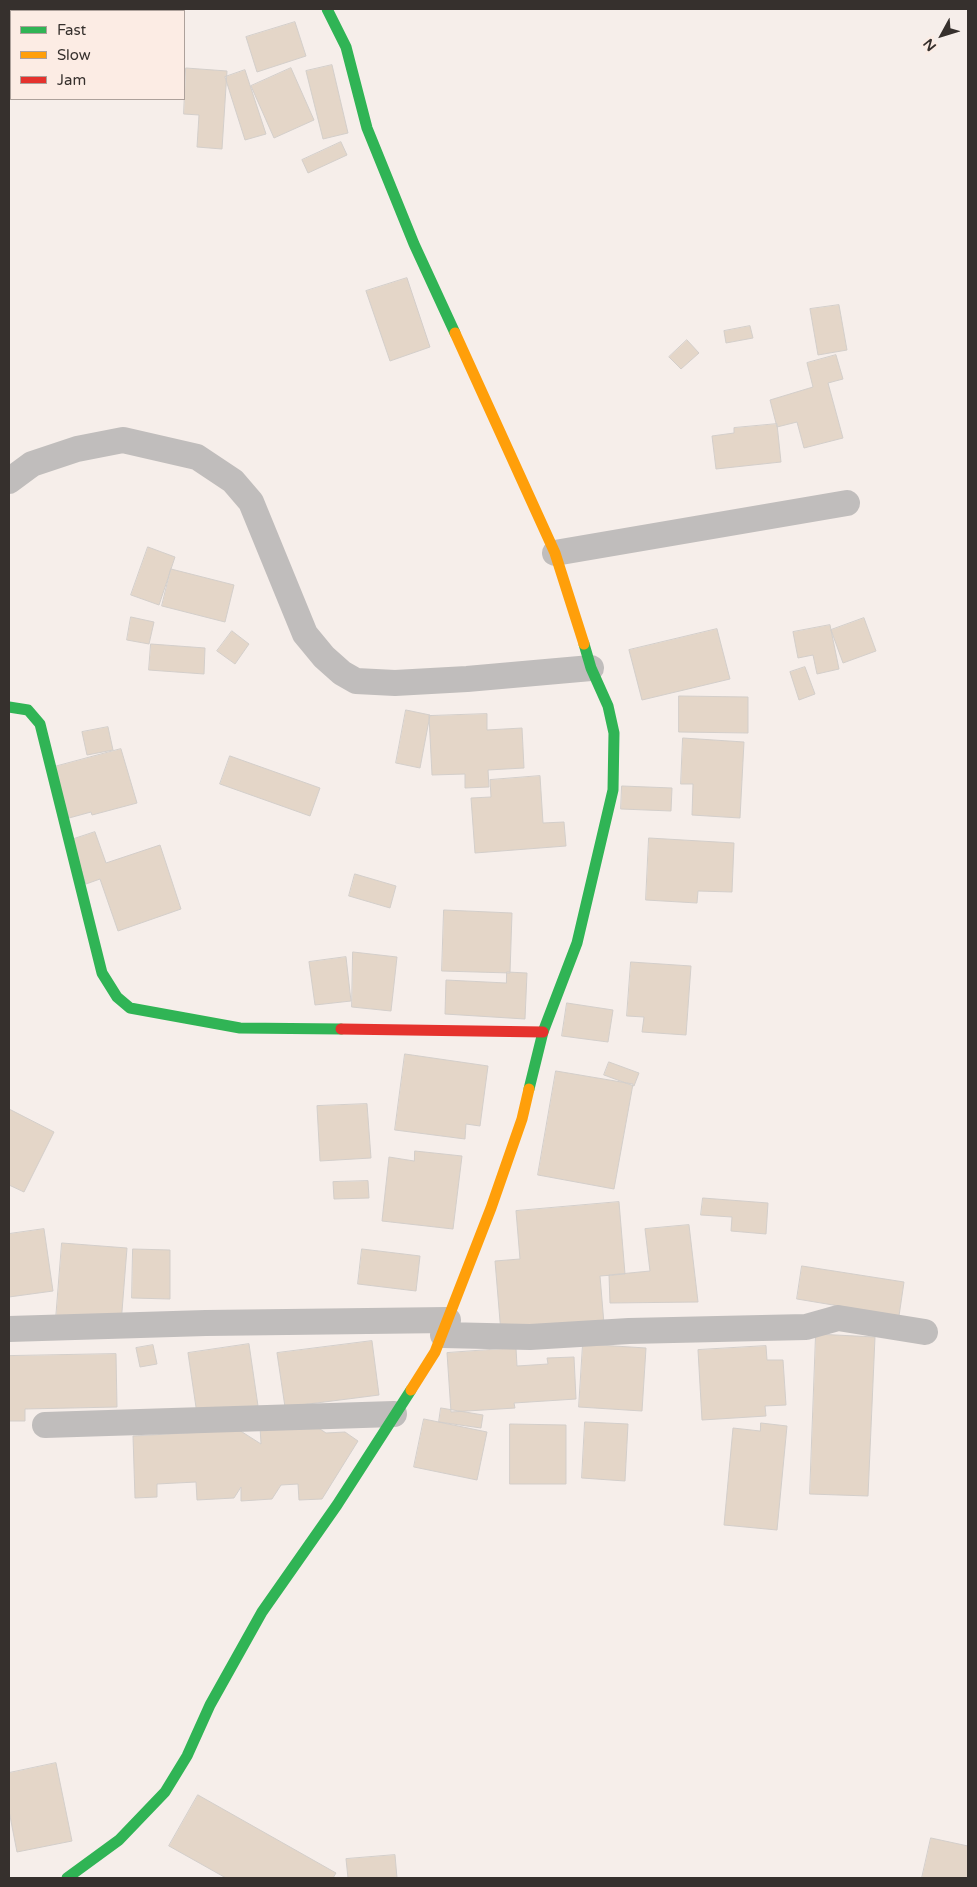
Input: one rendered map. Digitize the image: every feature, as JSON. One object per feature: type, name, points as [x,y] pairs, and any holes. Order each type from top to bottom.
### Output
[{"type":"street","points":[[67,1878],[119,1840],[165,1792],[187,1756],[210,1705],[262,1612],[337,1505],[435,1352],[491,1208],[522,1119],[543,1032],[577,942],[613,790],[614,733],[608,706],[591,668],[570,596],[554,553],[414,244],[367,128],[346,46],[327,9]]},
{"type":"street","points":[[9,481],[32,464],[77,450],[123,440],[153,445],[197,457],[233,481],[251,502],[305,634],[324,657],[342,673],[356,681],[395,683],[591,668]]},
{"type":"street","points":[[554,553],[847,503]]},
{"type":"street","points":[[9,707],[28,710],[40,724],[102,974],[117,997],[130,1008],[240,1028],[543,1032]]},
{"type":"street","points":[[9,1330],[206,1323],[445,1328],[530,1337],[629,1330],[806,1327],[838,1318],[925,1332]]},
{"type":"street","points":[[45,1425],[394,1414]]},
{"type":"building","points":[[295,22],[306,56],[257,72],[246,37]]},
{"type":"building","points":[[332,65],[348,133],[323,139],[306,71]]},
{"type":"building","points":[[186,68],[227,71],[222,149],[197,147],[199,115],[184,114]]},
{"type":"building","points":[[291,68],[314,120],[274,138],[251,86]]},
{"type":"building","points":[[245,70],[266,134],[245,140],[225,77]]},
{"type":"building","points":[[341,142],[347,155],[308,173],[302,160]]},
{"type":"building","points":[[407,278],[430,347],[390,361],[366,291]]},
{"type":"building","points":[[839,305],[847,350],[818,355],[810,309]]},
{"type":"building","points":[[750,326],[753,338],[726,343],[724,331]]},
{"type":"building","points":[[687,340],[699,353],[681,369],[669,357]]},
{"type":"building","points":[[836,355],[843,379],[828,383],[843,438],[804,448],[797,422],[777,427],[770,400],[813,387],[807,363]]},
{"type":"building","points":[[777,424],[781,462],[716,469],[712,436],[734,433],[734,428]]},
{"type":"building","points":[[148,547],[175,557],[159,605],[131,595]]},
{"type":"building","points":[[171,569],[234,585],[225,622],[162,606]]},
{"type":"building","points":[[131,617],[154,622],[149,644],[127,640]]},
{"type":"building","points":[[864,618],[876,651],[843,663],[831,630]]},
{"type":"building","points":[[830,625],[839,669],[817,674],[813,655],[798,658],[793,632]]},
{"type":"building","points":[[717,629],[730,679],[642,700],[629,650]]},
{"type":"building","points":[[232,631],[249,644],[235,664],[217,651]]},
{"type":"building","points":[[151,644],[205,648],[204,674],[149,670]]},
{"type":"building","points":[[805,667],[815,694],[799,700],[790,672]]},
{"type":"building","points":[[679,696],[748,697],[748,733],[679,732]]},
{"type":"building","points":[[406,710],[430,715],[420,768],[396,763]]},
{"type":"building","points":[[487,714],[487,730],[522,728],[524,768],[488,770],[489,787],[465,788],[465,774],[432,775],[429,716]]},
{"type":"building","points":[[108,727],[113,750],[87,755],[82,732]]},
{"type":"building","points":[[683,738],[744,742],[740,818],[692,815],[693,784],[681,784]]},
{"type":"building","points":[[121,749],[137,803],[92,815],[91,812],[69,818],[54,767]]},
{"type":"building","points":[[230,756],[320,788],[310,816],[220,784]]},
{"type":"building","points":[[540,776],[543,823],[564,822],[566,846],[475,853],[471,798],[491,797],[490,780]]},
{"type":"building","points":[[622,786],[672,788],[671,811],[621,809]]},
{"type":"building","points":[[95,832],[106,863],[160,845],[181,909],[118,931],[100,879],[86,884],[71,840]]},
{"type":"building","points":[[649,838],[734,843],[732,892],[698,891],[697,903],[646,900]]},
{"type":"building","points":[[355,874],[396,886],[390,908],[349,896]]},
{"type":"building","points":[[444,910],[512,913],[510,973],[442,971]]},
{"type":"building","points":[[353,952],[397,957],[391,1011],[352,1007]]},
{"type":"building","points":[[346,957],[351,1001],[315,1005],[309,962]]},
{"type":"building","points":[[631,962],[691,966],[686,1035],[642,1032],[644,1017],[627,1016]]},
{"type":"building","points":[[507,972],[527,973],[525,1019],[445,1014],[446,980],[506,983]]},
{"type":"building","points":[[567,1003],[613,1010],[608,1042],[562,1036]]},
{"type":"building","points":[[405,1054],[488,1066],[480,1126],[466,1124],[465,1139],[395,1130]]},
{"type":"building","points":[[609,1062],[639,1073],[634,1086],[604,1075]]},
{"type":"building","points":[[556,1071],[633,1084],[614,1189],[538,1175]]},
{"type":"building","points":[[367,1104],[371,1158],[320,1161],[317,1106]]},
{"type":"building","points":[[9,1109],[54,1132],[24,1192],[9,1185]]},
{"type":"building","points":[[415,1151],[462,1156],[453,1229],[382,1221],[389,1157],[414,1161]]},
{"type":"building","points":[[368,1181],[369,1198],[334,1199],[333,1182]]},
{"type":"building","points":[[703,1198],[768,1203],[766,1234],[731,1231],[732,1217],[701,1215]]},
{"type":"building","points":[[619,1202],[625,1274],[600,1276],[604,1324],[501,1333],[495,1261],[520,1259],[516,1211]]},
{"type":"building","points":[[689,1225],[698,1302],[610,1303],[609,1275],[650,1271],[645,1229]]},
{"type":"building","points":[[44,1229],[53,1291],[9,1297],[9,1234]]},
{"type":"building","points":[[62,1243],[127,1248],[121,1324],[56,1319]]},
{"type":"building","points":[[133,1249],[170,1250],[170,1299],[132,1298]]},
{"type":"building","points":[[362,1249],[420,1256],[416,1291],[358,1284]]},
{"type":"building","points":[[802,1266],[904,1282],[899,1316],[797,1299]]},
{"type":"building","points":[[816,1334],[875,1337],[868,1496],[810,1494]]},
{"type":"building","points":[[372,1341],[379,1395],[285,1407],[277,1353]]},
{"type":"building","points":[[249,1344],[258,1406],[197,1414],[188,1353]]},
{"type":"building","points":[[583,1344],[646,1348],[642,1411],[579,1407]]},
{"type":"building","points":[[153,1345],[157,1364],[140,1367],[136,1348]]},
{"type":"building","points":[[766,1346],[767,1360],[783,1360],[786,1405],[765,1406],[766,1416],[702,1420],[698,1350]]},
{"type":"building","points":[[516,1348],[517,1366],[548,1364],[547,1358],[574,1357],[576,1399],[514,1403],[515,1408],[451,1412],[447,1353]]},
{"type":"building","points":[[116,1354],[117,1407],[25,1409],[25,1421],[9,1421],[9,1356]]},
{"type":"building","points":[[441,1408],[483,1415],[481,1428],[439,1422]]},
{"type":"building","points":[[424,1419],[487,1432],[477,1480],[414,1467]]},
{"type":"building","points":[[585,1422],[628,1424],[625,1481],[582,1478]]},
{"type":"building","points":[[311,1423],[326,1433],[345,1432],[358,1441],[322,1499],[299,1500],[298,1484],[281,1485],[272,1499],[241,1501],[241,1487],[234,1498],[197,1500],[196,1482],[157,1484],[157,1497],[135,1498],[133,1436],[239,1430],[261,1444],[260,1426]]},
{"type":"building","points":[[761,1423],[787,1426],[777,1530],[724,1525],[733,1428],[760,1431]]},
{"type":"building","points":[[510,1424],[566,1425],[566,1484],[510,1484]]},
{"type":"building","points":[[56,1763],[72,1841],[17,1852],[9,1811],[9,1773]]},
{"type":"building","points":[[198,1795],[336,1873],[333,1878],[226,1878],[169,1846]]},
{"type":"building","points":[[931,1838],[968,1846],[968,1878],[922,1878]]},
{"type":"building","points":[[395,1855],[397,1878],[348,1878],[346,1859]]},
{"type":"traffic: fast","points":[[327,9],[346,47],[367,128],[414,244],[455,333]]},
{"type":"traffic: fast","points":[[529,1089],[543,1032],[577,943],[613,790],[614,733],[608,706],[591,668],[584,644]]},
{"type":"traffic: fast","points":[[9,707],[28,710],[40,724],[102,973],[117,997],[130,1008],[240,1028],[341,1029]]},
{"type":"traffic: fast","points":[[67,1878],[119,1840],[165,1792],[187,1756],[210,1705],[262,1612],[337,1505],[411,1390]]},
{"type":"traffic: slow","points":[[455,333],[555,553],[584,644]]},
{"type":"traffic: slow","points":[[411,1390],[435,1352],[491,1208],[522,1119],[529,1089]]},
{"type":"traffic: jam","points":[[341,1029],[543,1032]]}]
